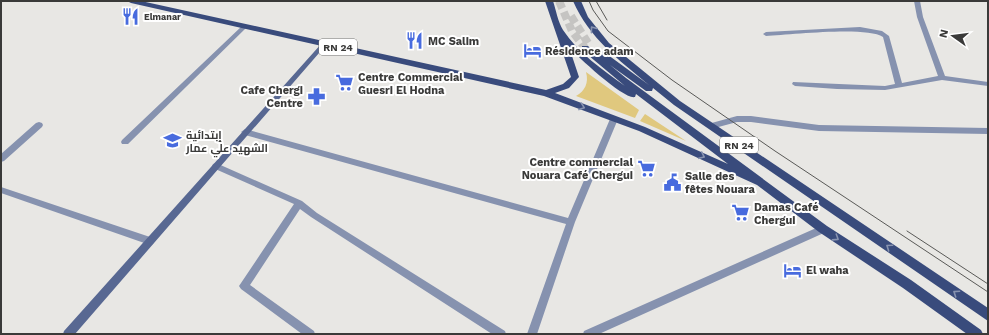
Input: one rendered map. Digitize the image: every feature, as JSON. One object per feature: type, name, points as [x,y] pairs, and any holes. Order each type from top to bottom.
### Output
[{"type":"main road","name":"RN 24","points":[[131,1],[546,93],[672,142],[759,182]]},
{"type":"main road","name":"RN 24","points":[[546,93],[566,87],[571,83],[575,76],[549,1]]},
{"type":"main road","name":"RN 24","points":[[577,1],[588,22],[612,50],[677,103],[988,315]]},
{"type":"main road","name":"RN 24","points":[[560,31],[578,52],[612,81],[759,182],[823,229],[919,292],[977,334]]},
{"type":"main road","points":[[68,334],[324,44]]},
{"type":"main road","points":[[759,182],[623,80],[586,45],[668,103],[770,165]]},
{"type":"street","points":[[917,1],[920,17],[942,78]]},
{"type":"street","points":[[125,142],[244,27]]},
{"type":"street","points":[[766,34],[860,29],[880,32],[886,36],[899,85]]},
{"type":"street","points":[[795,84],[885,88],[942,78],[988,84]]},
{"type":"street","points":[[532,334],[571,222],[614,119]]},
{"type":"street","points":[[711,126],[730,120],[744,119],[819,128],[988,131]]},
{"type":"street","points":[[1,159],[39,125]]},
{"type":"street","points":[[246,132],[571,222]]},
{"type":"street","points":[[216,166],[299,203],[314,215],[501,334]]},
{"type":"street","points":[[1,190],[150,241]]},
{"type":"street","points":[[299,203],[244,286],[310,334]]},
{"type":"street","points":[[588,334],[823,229]]},
{"type":"shaded area","points":[[586,72],[639,110],[635,118],[576,96],[582,92],[586,86]]},
{"type":"shaded area","points":[[645,114],[686,141],[640,121]]},
{"type":"tunnel","points":[[559,1],[572,31],[585,48]]},
{"type":"tunnel","points":[[571,16],[588,43]]},
{"type":"tram line","points":[[589,1],[593,10],[608,31],[672,80],[775,151],[988,292]]},
{"type":"tram line","points":[[596,1],[607,20]]},
{"type":"tram line","points":[[907,231],[988,284]]},
{"type":"place","name":"Elmanar","points":[[131,17]]},
{"type":"place","name":"MC Salim","points":[[415,41]]},
{"type":"place","name":"Résidence adam","points":[[532,51]]},
{"type":"place","name":"Centre Commercial Guesri El Hodna","points":[[345,83]]},
{"type":"place","name":"Cafe Chergi Centre","points":[[316,96]]},
{"type":"place","name":"إبتدائية الشهيد علي عمار","points":[[173,141]]},
{"type":"place","name":"Centre commercial Nouara Café Chergui","points":[[646,168]]},
{"type":"place","name":"Salle des fêtes Nouara","points":[[672,182]]},
{"type":"place","name":"Damas Café Chergui","points":[[741,213]]},
{"type":"place","name":"El waha","points":[[793,270]]}]
